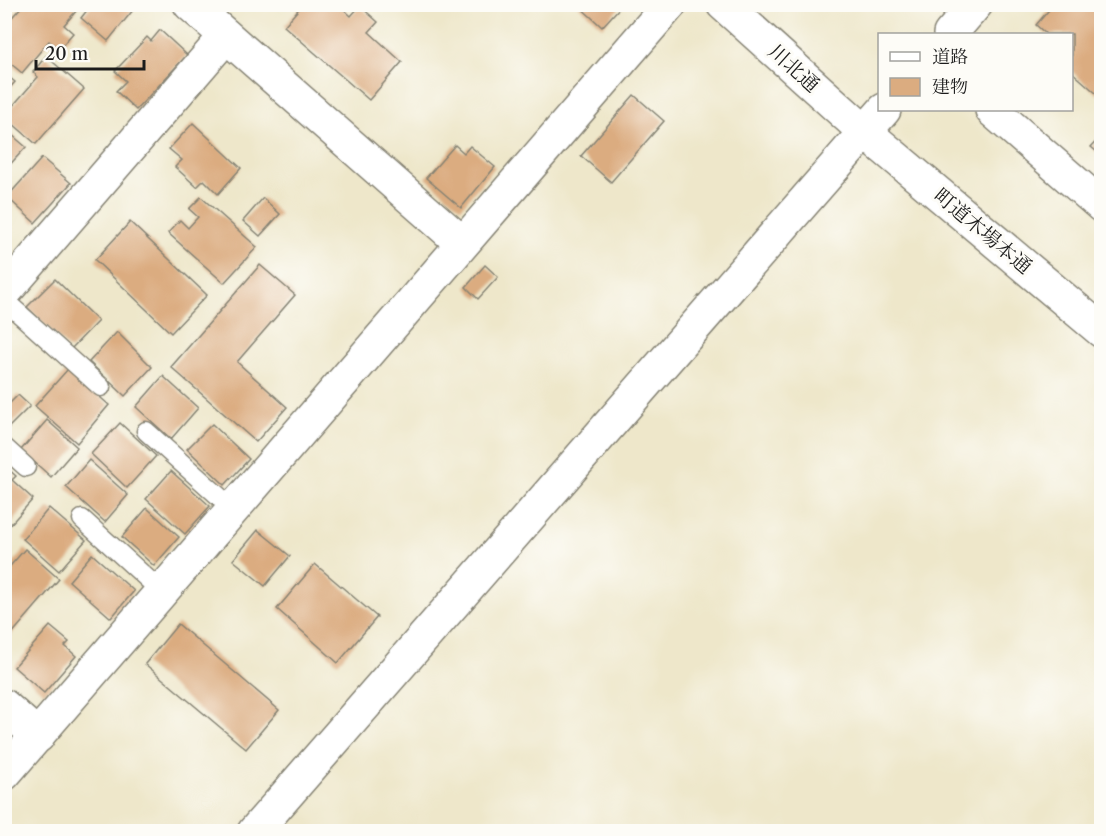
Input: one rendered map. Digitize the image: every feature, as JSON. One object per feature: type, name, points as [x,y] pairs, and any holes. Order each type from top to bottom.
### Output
[{"type":"street","points":[[190,4],[462,243]]},
{"type":"street","points":[[4,774],[670,4]]},
{"type":"street","name":"川北通","points":[[723,4],[874,121]]},
{"type":"street","points":[[951,33],[976,4]]},
{"type":"street","points":[[7,288],[226,36]]},
{"type":"street","points":[[993,111],[1101,206]]},
{"type":"street","points":[[254,831],[874,121]]},
{"type":"street","name":"町道木場本通","points":[[874,121],[1101,331]]},
{"type":"street","points":[[4,706],[38,736]]},
{"type":"lane","points":[[7,288],[100,387]]},
{"type":"lane","points":[[146,431],[233,509]]},
{"type":"lane","points":[[4,447],[26,467]]},
{"type":"lane","points":[[82,519],[162,592]]},
{"type":"building","points":[[24,4],[71,4],[77,10],[64,25],[73,33],[59,49],[49,41],[22,73],[4,58],[4,26]]},
{"type":"building","points":[[92,4],[138,4],[108,41],[81,18]]},
{"type":"building","points":[[303,4],[338,4],[351,16],[360,6],[378,22],[369,32],[402,62],[369,100],[284,26]]},
{"type":"building","points":[[1054,4],[1102,4],[1102,89],[1097,94],[1073,73],[1073,33],[1045,33],[1036,25]]},
{"type":"building","points":[[578,5],[622,5],[602,27]]},
{"type":"building","points":[[160,30],[187,55],[136,110],[116,91],[126,81],[115,71],[147,37],[151,41]]},
{"type":"building","points":[[46,56],[84,89],[36,144],[4,116],[38,77],[33,72]]},
{"type":"building","points":[[4,73],[15,82],[4,94]]},
{"type":"building","points":[[634,95],[664,121],[611,182],[581,156]]},
{"type":"building","points":[[193,123],[241,168],[218,194],[204,180],[197,187],[175,167],[182,160],[169,149]]},
{"type":"building","points":[[4,128],[26,147],[4,171]]},
{"type":"building","points":[[1102,135],[1102,156],[1091,147]]},
{"type":"building","points":[[455,145],[464,153],[470,146],[495,167],[461,208],[426,178]]},
{"type":"building","points":[[42,158],[71,183],[35,223],[7,197]]},
{"type":"building","points":[[201,197],[257,247],[224,283],[168,233],[180,220],[188,228],[198,217],[189,209]]},
{"type":"building","points":[[263,198],[280,214],[260,236],[243,221]]},
{"type":"building","points":[[130,222],[207,295],[171,333],[95,260]]},
{"type":"building","points":[[260,265],[295,295],[237,362],[287,407],[256,442],[171,367]]},
{"type":"building","points":[[485,265],[498,277],[478,299],[466,287]]},
{"type":"building","points":[[55,279],[98,321],[70,350],[27,307]]},
{"type":"building","points":[[117,332],[152,367],[125,396],[89,362]]},
{"type":"building","points":[[68,369],[109,405],[77,443],[35,406]]},
{"type":"building","points":[[163,376],[198,408],[171,439],[136,407]]},
{"type":"building","points":[[18,395],[30,406],[7,429],[4,427],[4,409]]},
{"type":"building","points":[[47,420],[77,447],[51,477],[21,450]]},
{"type":"building","points":[[120,423],[156,456],[127,488],[91,454]]},
{"type":"building","points":[[212,424],[249,459],[225,485],[187,449]]},
{"type":"building","points":[[89,460],[128,495],[105,522],[66,487]]},
{"type":"building","points":[[6,467],[16,476],[12,480],[33,499],[9,526],[4,522]]},
{"type":"building","points":[[171,471],[210,506],[185,534],[146,499]]},
{"type":"building","points":[[49,508],[86,540],[59,571],[23,539]]},
{"type":"building","points":[[147,508],[179,537],[154,566],[122,537]]},
{"type":"building","points":[[258,530],[290,556],[265,586],[233,560]]},
{"type":"building","points":[[25,549],[59,579],[4,643],[4,573]]},
{"type":"building","points":[[92,554],[134,591],[111,618],[69,581]]},
{"type":"building","points":[[315,564],[377,617],[338,663],[277,609]]},
{"type":"building","points":[[178,624],[279,710],[246,749],[145,664]]},
{"type":"building","points":[[50,626],[69,642],[65,646],[76,656],[44,693],[14,667]]}]
